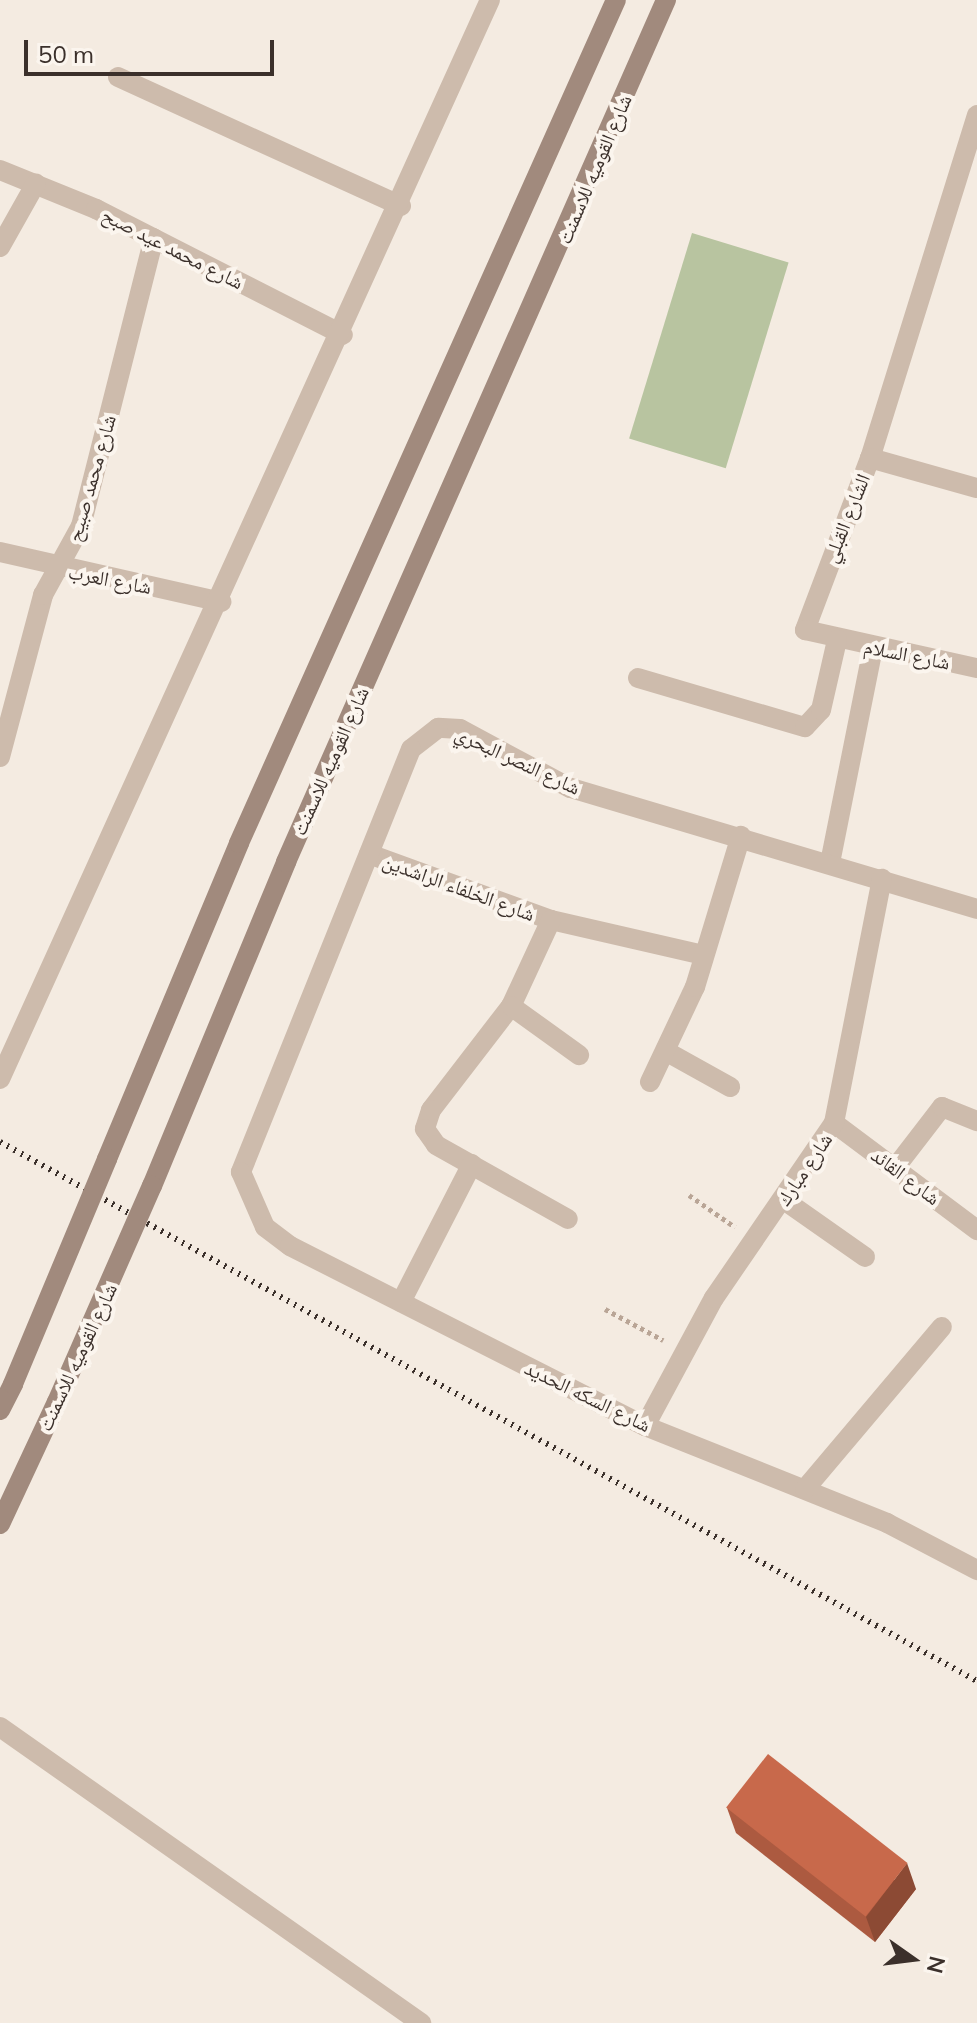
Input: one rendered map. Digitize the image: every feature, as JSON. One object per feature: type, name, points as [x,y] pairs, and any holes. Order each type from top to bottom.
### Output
[{"type":"main road","points":[[0,1410],[239,843],[616,0]]},
{"type":"main road","name":"شارع القوميه للاسمنت","points":[[0,1524],[152,1186],[286,862],[666,0]]},
{"type":"street","points":[[0,1079],[343,335],[490,0]]},
{"type":"street","points":[[118,77],[401,206]]},
{"type":"street","name":"الشارع القبلي","points":[[837,640],[807,633],[807,616],[870,458],[977,115]]},
{"type":"street","name":"شارع محمد عيد صبح","points":[[0,170],[36,183],[154,238],[343,335]]},
{"type":"street","points":[[0,247],[36,183]]},
{"type":"street","name":"شارع محمد صبيح","points":[[0,757],[43,595],[81,526],[154,238]]},
{"type":"street","points":[[870,458],[977,488]]},
{"type":"street","name":"شارع العرب","points":[[0,552],[58,569],[221,602]]},
{"type":"street","points":[[638,678],[805,727],[821,710],[837,640]]},
{"type":"street","name":"شارع السلام","points":[[837,640],[977,668]]},
{"type":"street","points":[[830,863],[873,647]]},
{"type":"street","name":"شارع النصر البحري","points":[[241,1172],[411,749],[427,732],[449,727],[570,788],[741,836],[977,909]]},
{"type":"street","points":[[650,1082],[669,1053],[741,836]]},
{"type":"street","name":"شارع الخلفاء الراشدين","points":[[369,854],[551,920],[700,954]]},
{"type":"street","name":"شارع مبارك","points":[[645,1426],[752,1239],[784,1200],[834,1123],[882,879]]},
{"type":"street","name":"شارع الخلفاء الراشدين","points":[[551,920],[511,1006],[426,1122],[430,1141],[568,1219]]},
{"type":"street","points":[[511,1006],[579,1055]]},
{"type":"street","points":[[669,1053],[730,1087]]},
{"type":"street","points":[[895,1168],[942,1107],[977,1121]]},
{"type":"street","name":"شارع القائد","points":[[834,1123],[977,1230]]},
{"type":"street","points":[[401,1302],[472,1164]]},
{"type":"street","name":"شارع السكه الحديد","points":[[241,1172],[265,1227],[401,1302],[645,1426],[805,1489],[977,1570]]},
{"type":"street","points":[[784,1200],[865,1257]]},
{"type":"street","points":[[805,1489],[942,1327]]},
{"type":"street","points":[[0,1727],[421,2023]]},
{"type":"path","points":[[689,1195],[752,1239]]},
{"type":"path","points":[[605,1309],[685,1352]]},
{"type":"green space","points":[[692,233],[789,263],[726,468],[629,439]]},
{"type":"building","points":[[768,1754],[907,1863],[866,1917],[726,1808]]},
{"type":"railway","points":[[0,1142],[977,1681]]}]
